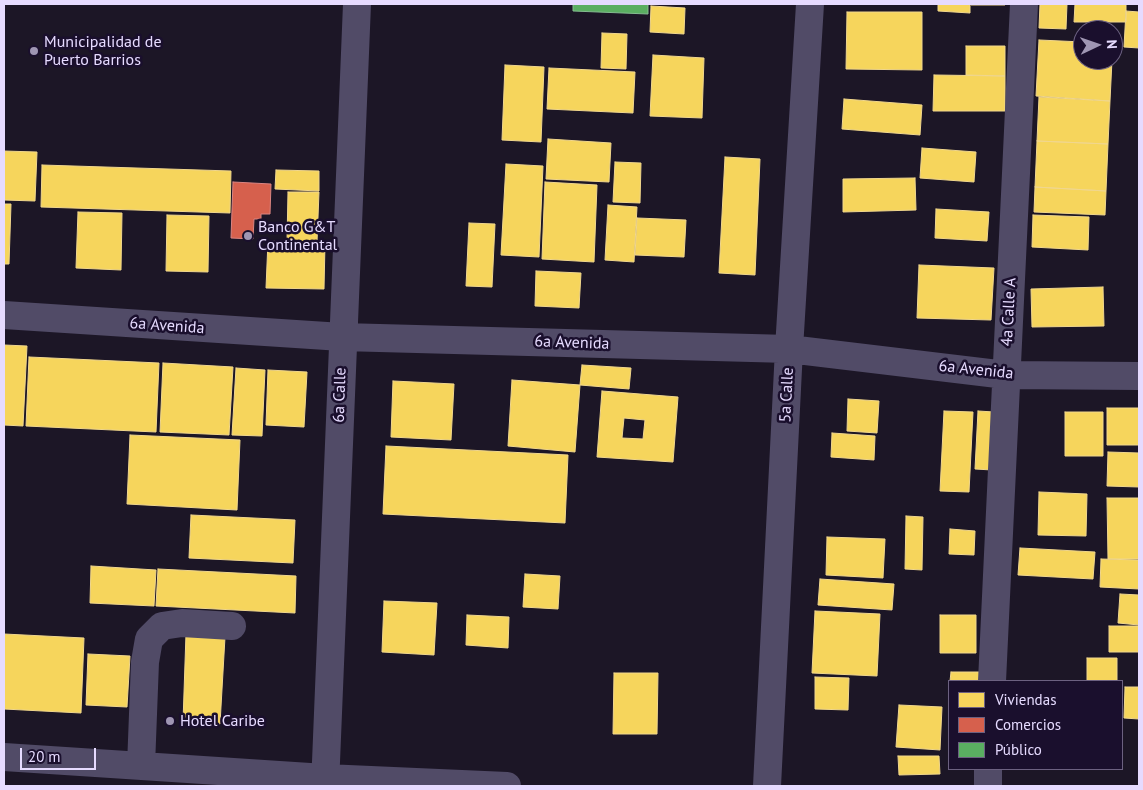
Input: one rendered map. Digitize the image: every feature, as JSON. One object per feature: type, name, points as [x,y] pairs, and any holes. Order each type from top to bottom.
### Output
[{"type":"street","name":"6a Calle","points":[[325,782],[356,4]]},
{"type":"street","name":"5a Calle","points":[[767,786],[789,349],[810,4]]},
{"type":"street","name":"4a Calle A","points":[[992,680],[1024,4]]},
{"type":"street","name":"6a Avenida","points":[[4,315],[342,337],[789,349],[1006,375],[1139,376]]},
{"type":"street","points":[[141,766],[145,662],[149,639],[162,626],[182,623],[232,626]]},
{"type":"street","points":[[4,757],[141,766],[325,782],[507,786]]},
{"type":"street","points":[[988,770],[988,786]]},
{"type":"building: Viviendas","points":[[938,4],[970,4],[970,13],[938,11]]},
{"type":"building: Viviendas","points":[[1005,4],[1005,5],[971,5]]},
{"type":"building: Viviendas","points":[[1040,4],[1067,4],[1066,29],[1039,28]]},
{"type":"building: Viviendas","points":[[1075,4],[1126,4],[1126,22],[1123,22],[1123,20],[1074,20]]},
{"type":"building: Viviendas","points":[[651,6],[685,8],[684,34],[650,32]]},
{"type":"building: Viviendas","points":[[1126,11],[1139,12],[1139,48],[1124,47]]},
{"type":"building: Viviendas","points":[[847,12],[922,12],[922,70],[846,69]]},
{"type":"building: Viviendas","points":[[602,33],[627,34],[626,69],[601,68]]},
{"type":"building: Viviendas","points":[[1039,40],[1073,42],[1073,70],[1112,70],[1110,101],[1036,96]]},
{"type":"building: Viviendas","points":[[966,46],[1005,46],[1005,76],[966,75]]},
{"type":"building: Viviendas","points":[[653,55],[704,58],[702,118],[650,116]]},
{"type":"building: Viviendas","points":[[505,65],[544,67],[541,142],[502,140]]},
{"type":"building: Viviendas","points":[[549,68],[635,72],[633,113],[547,109]]},
{"type":"building: Viviendas","points":[[934,75],[1005,76],[1005,111],[933,111]]},
{"type":"building: Viviendas","points":[[1039,97],[1110,101],[1108,144],[1037,141]]},
{"type":"building: Viviendas","points":[[844,99],[922,105],[920,135],[842,129]]},
{"type":"building: Viviendas","points":[[548,139],[611,143],[609,182],[546,179]]},
{"type":"building: Viviendas","points":[[1037,141],[1108,144],[1106,191],[1035,187]]},
{"type":"building: Viviendas","points":[[922,148],[976,152],[974,182],[920,178]]},
{"type":"building: Viviendas","points":[[4,151],[37,152],[35,201],[4,200]]},
{"type":"building: Viviendas","points":[[725,157],[760,159],[755,275],[719,273]]},
{"type":"building: Viviendas","points":[[615,162],[641,163],[640,203],[613,202]]},
{"type":"building: Viviendas","points":[[506,164],[543,166],[539,257],[501,255]]},
{"type":"building: Viviendas","points":[[42,165],[231,171],[230,213],[41,207]]},
{"type":"building: Viviendas","points":[[276,170],[319,171],[319,191],[275,189]]},
{"type":"building: Viviendas","points":[[915,178],[916,210],[843,212],[843,179]]},
{"type":"building: Viviendas","points":[[545,182],[597,185],[594,262],[542,259]]},
{"type":"building: Viviendas","points":[[1035,187],[1106,191],[1105,215],[1034,212]]},
{"type":"building: Viviendas","points":[[288,192],[319,192],[317,242],[287,241]]},
{"type":"building: Viviendas","points":[[4,204],[11,204],[9,264],[4,264]]},
{"type":"building: Viviendas","points":[[608,205],[637,207],[634,262],[605,260]]},
{"type":"building: Viviendas","points":[[936,209],[989,212],[987,241],[935,238]]},
{"type":"building: Viviendas","points":[[78,212],[122,213],[121,270],[76,268]]},
{"type":"building: Viviendas","points":[[167,215],[209,216],[208,272],[166,271]]},
{"type":"building: Viviendas","points":[[1033,215],[1089,217],[1088,250],[1032,247]]},
{"type":"building: Viviendas","points":[[637,218],[686,220],[684,257],[635,255]]},
{"type":"building: Viviendas","points":[[469,223],[495,224],[492,287],[466,286]]},
{"type":"building: Viviendas","points":[[268,241],[325,243],[324,289],[266,288]]},
{"type":"building: Viviendas","points":[[919,265],[994,268],[991,320],[917,318]]},
{"type":"building: Viviendas","points":[[536,271],[581,273],[579,308],[535,306]]},
{"type":"building: Viviendas","points":[[1103,287],[1104,326],[1032,327],[1031,289]]},
{"type":"building: Viviendas","points":[[4,345],[27,346],[23,426],[4,425]]},
{"type":"building: Viviendas","points":[[29,357],[159,363],[156,432],[26,426]]},
{"type":"building: Viviendas","points":[[163,363],[233,367],[229,435],[160,432]]},
{"type":"building: Viviendas","points":[[582,365],[631,368],[629,389],[580,385]]},
{"type":"building: Viviendas","points":[[236,368],[265,370],[262,436],[232,435]]},
{"type":"building: Viviendas","points":[[268,370],[307,372],[304,427],[266,425]]},
{"type":"building: Viviendas","points":[[512,380],[580,385],[575,452],[508,446]]},
{"type":"building: Viviendas","points":[[393,381],[454,384],[451,440],[391,437]]},
{"type":"building: Viviendas","points":[[602,391],[678,397],[673,462],[597,457]],"holes":[[[624,418],[645,420],[643,439],[622,438]]]},
{"type":"building: Viviendas","points":[[848,399],[879,401],[877,433],[847,431]]},
{"type":"building: Viviendas","points":[[1107,408],[1139,408],[1139,445],[1107,445]]},
{"type":"building: Viviendas","points":[[944,411],[973,412],[969,492],[940,491]]},
{"type":"building: Viviendas","points":[[978,411],[994,412],[992,470],[975,469]]},
{"type":"building: Viviendas","points":[[1065,412],[1103,412],[1103,456],[1065,456]]},
{"type":"building: Viviendas","points":[[832,433],[875,436],[874,460],[831,457]]},
{"type":"building: Viviendas","points":[[130,435],[240,440],[237,510],[127,504]]},
{"type":"building: Viviendas","points":[[386,446],[568,455],[565,523],[383,514]]},
{"type":"building: Viviendas","points":[[1108,452],[1139,453],[1139,487],[1107,486]]},
{"type":"building: Viviendas","points":[[1039,492],[1087,494],[1086,536],[1038,535]]},
{"type":"building: Viviendas","points":[[1107,498],[1139,498],[1139,559],[1108,559]]},
{"type":"building: Viviendas","points":[[191,515],[295,520],[293,563],[189,558]]},
{"type":"building: Viviendas","points":[[906,516],[923,517],[922,570],[905,569]]},
{"type":"building: Viviendas","points":[[950,529],[975,531],[974,555],[949,554]]},
{"type":"building: Viviendas","points":[[827,537],[885,539],[883,578],[826,575]]},
{"type":"building: Viviendas","points":[[1020,548],[1095,552],[1093,579],[1018,575]]},
{"type":"building: Viviendas","points":[[1101,559],[1139,560],[1139,589],[1100,587]]},
{"type":"building: Viviendas","points":[[91,566],[156,570],[154,606],[90,603]]},
{"type":"building: Viviendas","points":[[158,569],[296,576],[295,613],[156,606]]},
{"type":"building: Viviendas","points":[[525,574],[560,576],[558,609],[523,607]]},
{"type":"building: Viviendas","points":[[820,579],[894,584],[892,610],[818,605]]},
{"type":"building: Viviendas","points":[[1120,594],[1139,595],[1139,625],[1118,623]]},
{"type":"building: Viviendas","points":[[384,601],[437,603],[434,655],[382,652]]},
{"type":"building: Viviendas","points":[[815,611],[880,614],[877,676],[812,673]]},
{"type":"building: Viviendas","points":[[467,615],[509,617],[508,648],[466,645]]},
{"type":"building: Viviendas","points":[[940,615],[976,615],[976,653],[940,653]]},
{"type":"building: Viviendas","points":[[1109,626],[1139,626],[1139,652],[1109,652]]},
{"type":"building: Viviendas","points":[[4,634],[84,638],[81,713],[4,709]]},
{"type":"building: Viviendas","points":[[186,634],[225,637],[220,724],[183,722]]},
{"type":"building: Viviendas","points":[[88,654],[130,656],[127,707],[86,705]]},
{"type":"building: Viviendas","points":[[1087,658],[1117,658],[1117,680],[1087,680]]},
{"type":"building: Viviendas","points":[[951,672],[982,672],[982,680],[950,680]]},
{"type":"building: Viviendas","points":[[614,673],[658,673],[657,734],[613,734]]},
{"type":"building: Viviendas","points":[[815,677],[849,678],[848,710],[815,709]]},
{"type":"building: Viviendas","points":[[1125,687],[1139,687],[1139,719],[1124,718]]},
{"type":"building: Viviendas","points":[[899,705],[942,707],[940,750],[896,747]]},
{"type":"building: Viviendas","points":[[898,756],[939,756],[940,774],[899,775]]},
{"type":"building: Comercios","points":[[233,182],[271,184],[270,214],[261,214],[261,219],[254,219],[253,239],[231,238]]},
{"type":"building: Público","points":[[573,4],[648,4],[648,14],[573,11]]},
{"type":"place","name":"Municipalidad de Puerto Barrios","points":[[34,51]]},
{"type":"place","name":"Banco G&T Continental","points":[[248,236]]},
{"type":"place","name":"Hotel Caribe","points":[[170,721]]}]
